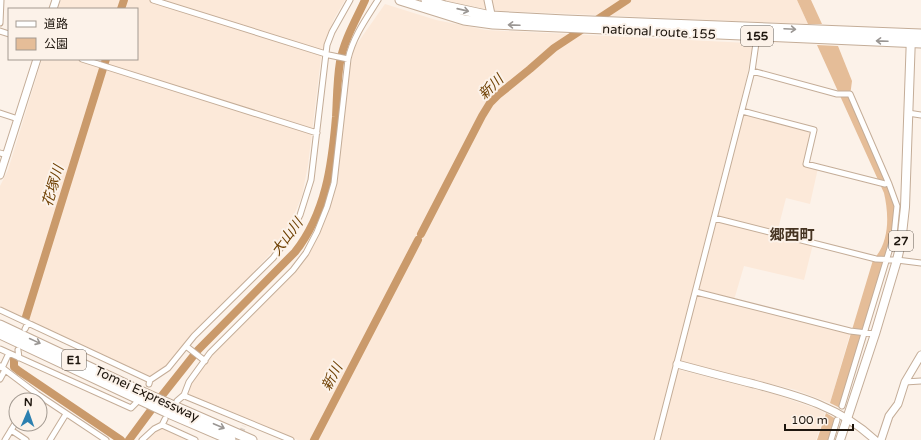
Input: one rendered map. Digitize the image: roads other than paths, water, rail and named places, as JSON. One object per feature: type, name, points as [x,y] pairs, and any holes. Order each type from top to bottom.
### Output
[{"type":"highway","name":"national route 155","points":[[400,0],[464,20],[591,25],[757,36],[911,38],[921,34]]},
{"type":"highway","name":"national route 155","points":[[426,0],[492,20],[567,27],[612,22],[911,38],[921,43]]},
{"type":"highway","name":"Tomei Expressway","points":[[0,325],[143,400]]},
{"type":"highway","name":"Tomei Expressway","points":[[0,334],[143,400],[252,440]]},
{"type":"highway","name":"Tomei Expressway","points":[[170,409],[231,440]]},
{"type":"main road","name":"27","points":[[840,440],[875,334],[901,243],[905,207],[911,38]]},
{"type":"street","points":[[0,23],[1,0]]},
{"type":"street","points":[[153,0],[346,59]]},
{"type":"street","points":[[0,310],[149,382],[168,368],[186,346],[273,258],[286,241],[300,214],[311,180],[327,45],[332,32],[350,0]]},
{"type":"street","points":[[142,440],[154,429],[162,425],[170,409],[184,395],[190,382],[210,353],[293,270],[306,253],[328,207],[334,183],[346,59],[358,32],[378,0]]},
{"type":"street","points":[[488,0],[492,20]]},
{"type":"street","points":[[657,440],[752,71],[757,36]]},
{"type":"street","points":[[0,175],[3,154],[18,119],[37,60]]},
{"type":"street","points":[[85,60],[317,133]]},
{"type":"street","points":[[752,71],[837,94],[850,94],[897,206],[894,235],[842,406]]},
{"type":"street","points":[[742,111],[814,130],[806,164],[885,184]]},
{"type":"street","points":[[0,113],[18,119]]},
{"type":"street","points":[[908,113],[921,115]]},
{"type":"street","points":[[714,218],[876,260],[887,259],[921,263]]},
{"type":"street","points":[[696,292],[850,331],[875,334]]},
{"type":"street","points":[[25,329],[28,323]]},
{"type":"street","points":[[186,346],[204,360]]},
{"type":"street","points":[[0,349],[131,408],[143,400]]},
{"type":"street","points":[[18,350],[19,358]]},
{"type":"street","points":[[0,379],[2,368],[9,353]]},
{"type":"street","points":[[881,440],[889,416],[898,404],[905,382],[921,355]]},
{"type":"street","points":[[677,364],[819,404],[847,418],[875,440]]},
{"type":"street","points":[[2,368],[34,392]]},
{"type":"street","points":[[905,382],[921,381]]},
{"type":"street","points":[[184,395],[245,424],[290,440]]},
{"type":"street","points":[[48,402],[106,440]]},
{"type":"street","points":[[50,440],[66,414]]},
{"type":"street","points":[[831,440],[837,420]]},
{"type":"street","points":[[162,425],[195,440]]},
{"type":"street","points":[[14,432],[26,440]]},
{"type":"waterway","name":"花塚川","points":[[121,8],[124,0]]},
{"type":"waterway","name":"大山川","points":[[129,440],[198,350],[295,252],[314,221],[326,188],[332,152],[340,62],[347,38],[365,0]]},
{"type":"waterway","name":"新川","points":[[421,234],[490,103],[554,48],[627,0]]},
{"type":"waterway","name":"花塚川","points":[[25,320],[106,60]]},
{"type":"waterway","name":"新川","points":[[314,440],[418,240]]},
{"type":"waterway","name":"花塚川","points":[[14,358],[14,367],[19,371],[121,440]]},
{"type":"tunnel","points":[[238,440],[244,426]]},
{"type":"district","name":"郷西町","points":[[792,235]]}]
